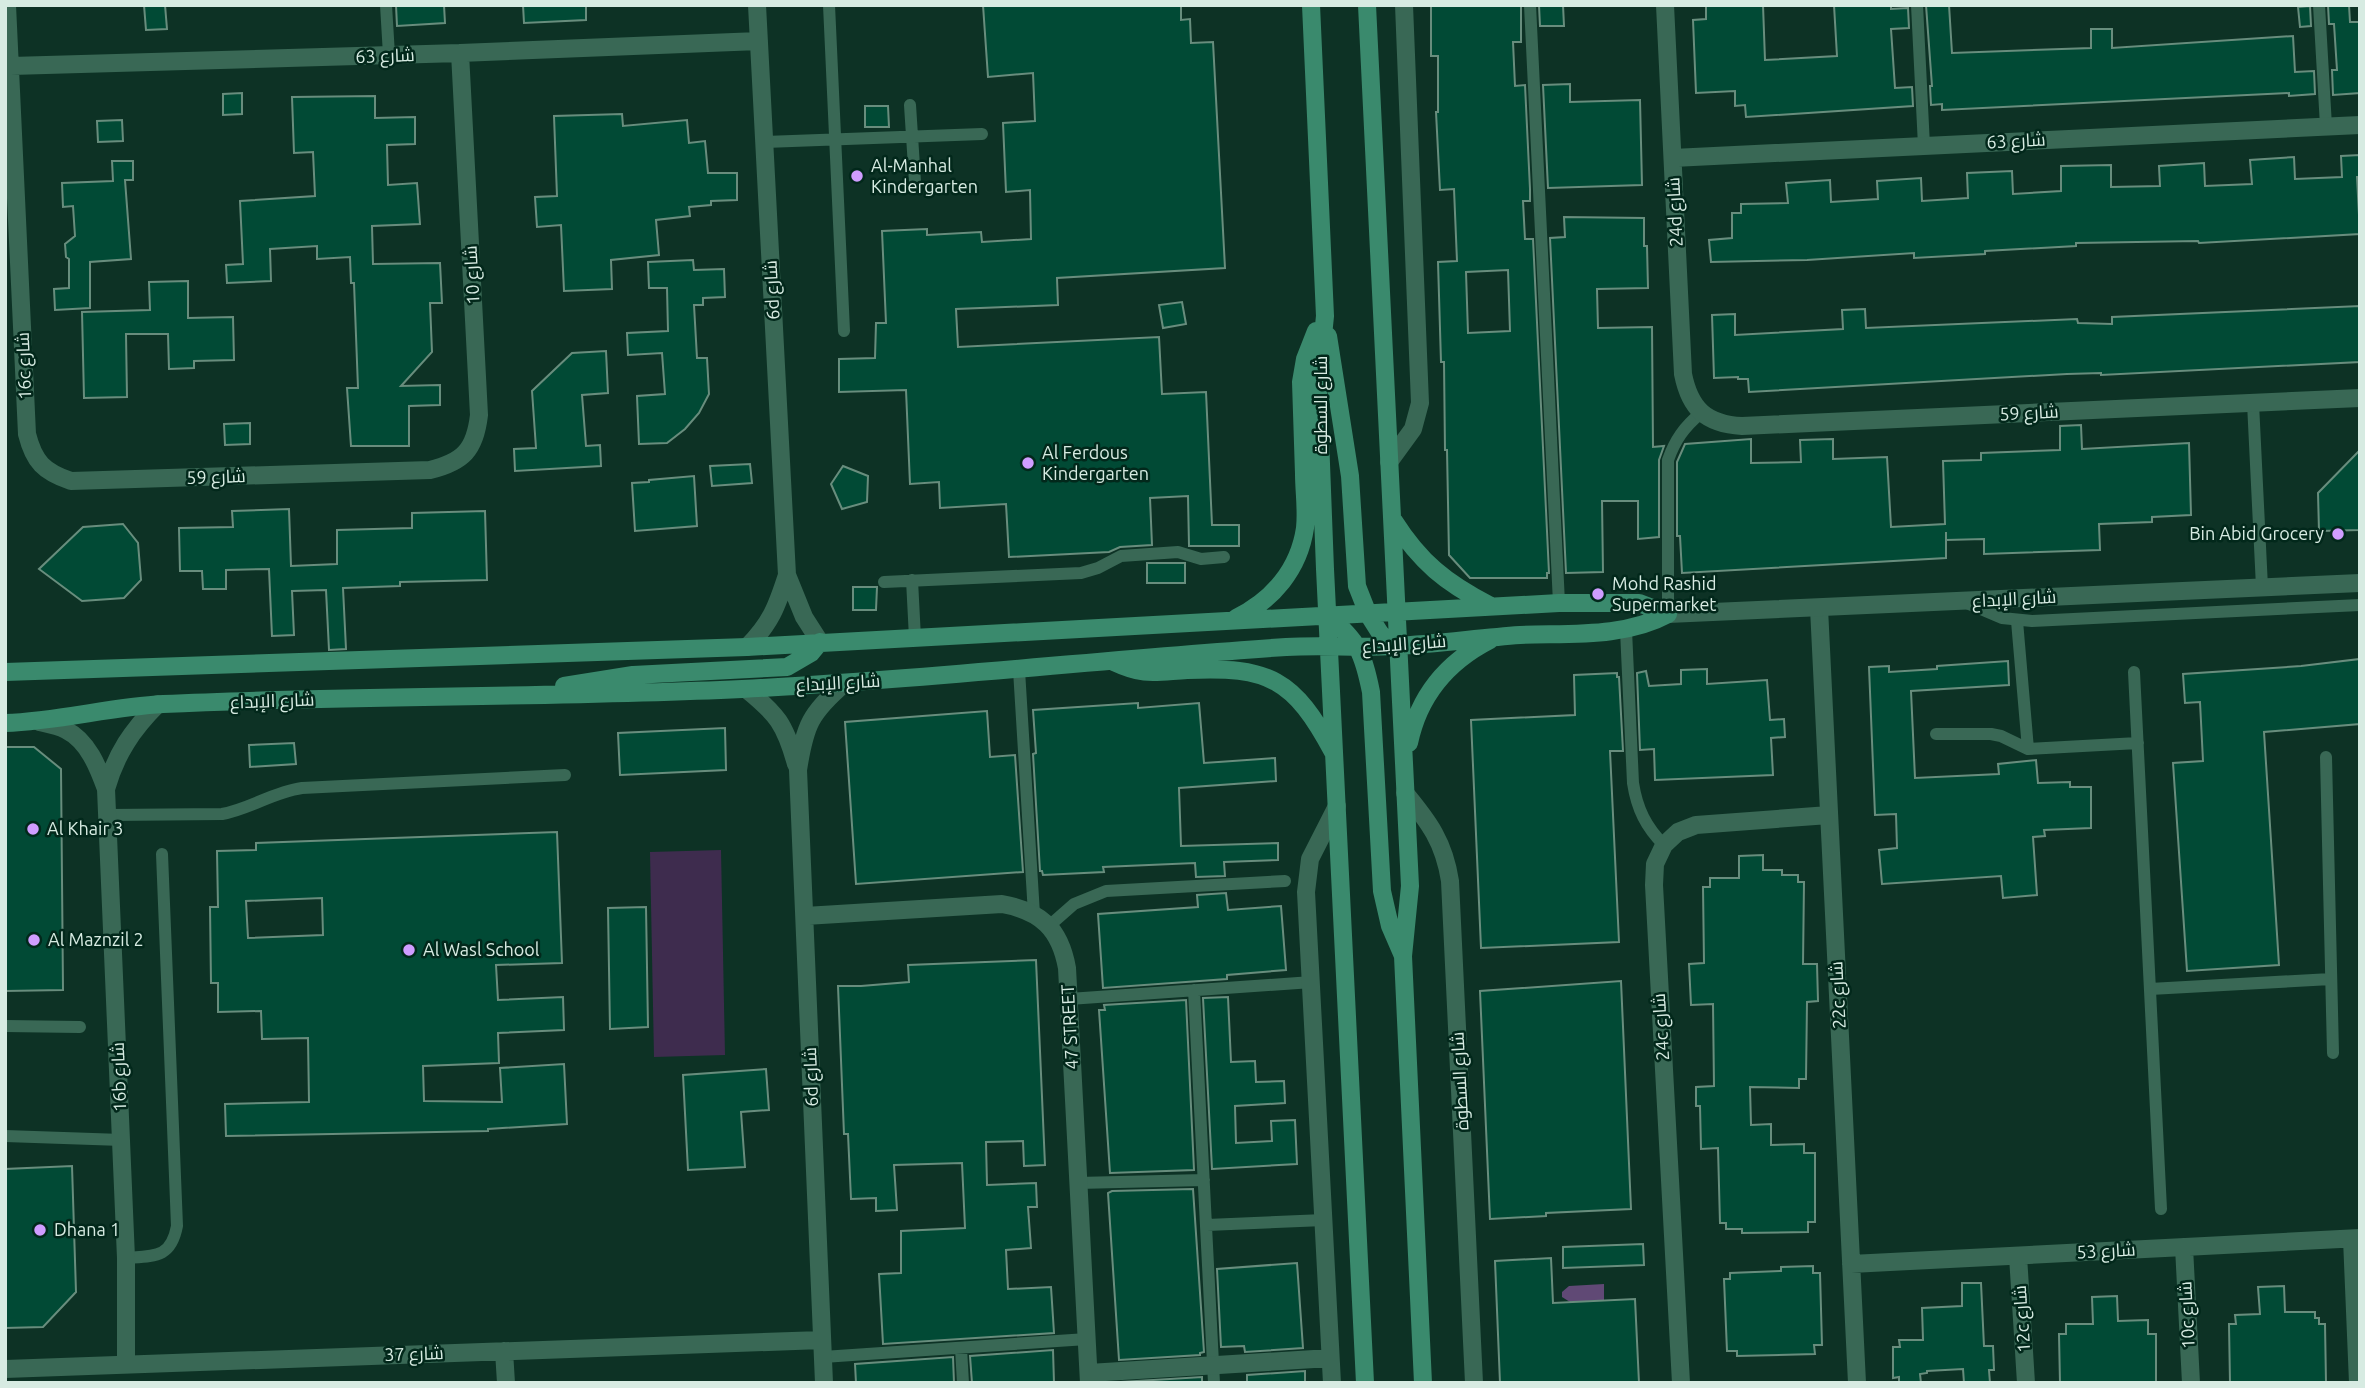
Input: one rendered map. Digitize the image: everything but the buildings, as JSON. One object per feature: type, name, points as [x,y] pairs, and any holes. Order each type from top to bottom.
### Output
[{"type":"main road","name":"شارع السطوة","points":[[1311,5],[1325,316],[1318,385],[1326,615],[1330,647],[1365,1383]]},
{"type":"main road","points":[[1367,5],[1410,886],[1403,956],[1423,1383]]},
{"type":"main road","points":[[1325,316],[1350,477],[1357,586],[1368,614],[1387,641],[1398,646]]},
{"type":"main road","points":[[1229,621],[1251,611],[1272,595],[1289,575],[1300,551],[1305,525],[1301,382],[1313,336],[1325,316]]},
{"type":"main road","points":[[1392,518],[1410,545],[1433,570],[1461,591],[1493,606]]},
{"type":"main road","name":"شارع الإبداع","points":[[5,672],[747,647],[1559,603],[1639,603],[1668,614]]},
{"type":"main road","name":"شارع الإبداع","points":[[5,723],[39,722],[158,705],[641,693],[845,683],[1114,662],[1170,655],[1291,647],[1398,646],[1495,637],[1626,630],[1668,614]]},
{"type":"main road","points":[[1326,615],[1349,635],[1359,647],[1365,661],[1371,692],[1382,891],[1390,926],[1403,956]]},
{"type":"main road","points":[[1404,774],[1413,724],[1422,702],[1453,663],[1473,648],[1495,637]]},
{"type":"main road","points":[[534,694],[600,678],[787,667],[811,653],[820,642]]},
{"type":"main road","points":[[1114,662],[1144,673],[1227,668],[1251,671],[1292,692],[1308,709],[1335,756]]},
{"type":"street","name":"16c شارع","points":[[7,5],[11,66],[9,116],[27,434]]},
{"type":"street","name":"6d شارع","points":[[757,5],[787,575],[804,617],[820,642]]},
{"type":"street","points":[[1389,461],[1413,429],[1420,403],[1404,5]]},
{"type":"street","name":"24d شارع","points":[[1665,5],[1683,374],[1685,388],[1700,413]]},
{"type":"street","name":"شارع 63","points":[[11,66],[759,41]]},
{"type":"street","name":"شارع 10","points":[[430,470],[449,465],[466,453],[477,435],[479,415],[460,53]]},
{"type":"street","name":"شارع 63","points":[[1673,158],[2360,125]]},
{"type":"street","name":"شارع 59","points":[[1700,413],[1720,423],[1742,426],[2360,398]]},
{"type":"street","name":"شارع 59","points":[[27,434],[31,451],[41,466],[55,476],[71,481],[430,470]]},
{"type":"street","name":"6d شارع","points":[[747,647],[768,625],[787,575]]},
{"type":"street","name":"شارع الإبداع","points":[[1668,614],[2360,583]]},
{"type":"street","name":"22c شارع","points":[[1819,608],[1857,1383]]},
{"type":"street","name":"6d شارع","points":[[824,1383],[798,770],[808,724],[826,699],[845,683]]},
{"type":"street","name":"6d شارع","points":[[746,688],[781,722],[791,743],[798,770]]},
{"type":"street","name":"16b شارع","points":[[106,789],[124,742],[158,705]]},
{"type":"street","name":"16b شارع","points":[[39,722],[66,730],[82,743],[97,764],[106,789],[127,1258],[125,1364]]},
{"type":"street","name":"شارع السطوة","points":[[1405,793],[1436,834],[1443,849],[1450,881],[1474,1383]]},
{"type":"street","points":[[1332,1383],[1306,878],[1314,849],[1337,806]]},
{"type":"street","points":[[1664,845],[1678,832],[1696,825],[1829,815]]},
{"type":"street","name":"24c شارع","points":[[1664,845],[1655,864],[1654,885],[1681,1383]]},
{"type":"street","name":"47 STREET","points":[[805,916],[1002,904],[1020,907],[1034,914],[1049,926],[1058,938],[1064,953],[1069,999],[1089,1378]]},
{"type":"street","points":[[2356,1238],[2358,1383]]},
{"type":"street","name":"شارع 53","points":[[1851,1264],[2356,1238]]},
{"type":"street","name":"10c شارع","points":[[2184,1247],[2191,1383]]},
{"type":"street","name":"12c شارع","points":[[2018,1256],[2026,1383]]},
{"type":"street","name":"شارع 37","points":[[5,1369],[504,1351],[822,1348]]},
{"type":"street","points":[[504,1351],[506,1383]]},
{"type":"street","points":[[1089,1378],[1214,1374],[1331,1359]]},
{"type":"lane","points":[[386,5],[388,55]]},
{"type":"lane","points":[[829,5],[844,331]]},
{"type":"lane","points":[[1530,5],[1559,603]]},
{"type":"lane","points":[[1917,5],[1924,146]]},
{"type":"lane","points":[[2319,5],[2326,126]]},
{"type":"lane","points":[[910,105],[915,182]]},
{"type":"lane","points":[[765,142],[982,134]]},
{"type":"lane","points":[[2253,403],[2262,587]]},
{"type":"lane","points":[[1668,614],[1668,460],[1674,442],[1700,413]]},
{"type":"lane","points":[[884,582],[1081,573],[1121,556],[1178,552],[1201,559],[1224,557]]},
{"type":"lane","points":[[912,580],[915,638]]},
{"type":"lane","points":[[1961,601],[1988,614],[2017,621],[2360,606]]},
{"type":"lane","points":[[2017,621],[2028,749]]},
{"type":"lane","points":[[1626,630],[1636,801],[1652,832],[1664,845]]},
{"type":"lane","points":[[1019,670],[1034,914]]},
{"type":"lane","points":[[2134,672],[2161,1209]]},
{"type":"lane","points":[[1936,734],[1991,734],[2028,749],[2138,743]]},
{"type":"lane","points":[[2326,758],[2333,1054]]},
{"type":"lane","points":[[109,815],[222,814],[240,811],[287,790],[302,788],[565,775]]},
{"type":"lane","points":[[127,1258],[152,1257],[166,1251],[174,1240],[177,1226],[162,853]]},
{"type":"lane","points":[[1049,926],[1074,904],[1106,891],[1284,881]]},
{"type":"lane","points":[[2150,989],[2331,979]]},
{"type":"lane","points":[[1069,999],[1312,982]]},
{"type":"lane","points":[[1194,990],[1214,1374]]},
{"type":"lane","points":[[5,1026],[80,1027]]},
{"type":"lane","points":[[5,1136],[122,1140]]},
{"type":"lane","points":[[1077,1183],[1204,1180]]},
{"type":"lane","points":[[1207,1225],[1324,1220]]},
{"type":"lane","points":[[822,1348],[961,1348],[1087,1339]]},
{"type":"lane","points":[[961,1348],[963,1383]]},
{"type":"shaded area","points":[[721,850],[725,1055],[654,1057],[650,852]]},
{"type":"shaded area","points":[[1604,1284],[1604,1300],[1570,1302],[1562,1297],[1562,1292],[1569,1286]]},
{"type":"place","name":"Al-Manhal Kindergarten","points":[[857,176]]},
{"type":"place","name":"Al Ferdous Kindergarten","points":[[1028,463]]},
{"type":"place","name":"Bin Abid Grocery","points":[[2338,534]]},
{"type":"place","name":"Mohd Rashid Supermarket","points":[[1598,594]]},
{"type":"place","name":"Al Khair 3","points":[[33,829]]},
{"type":"place","name":"Al Maznzil 2","points":[[34,940]]},
{"type":"place","name":"Al Wasl School","points":[[409,950]]},
{"type":"place","name":"Dhana 1","points":[[40,1230]]}]
